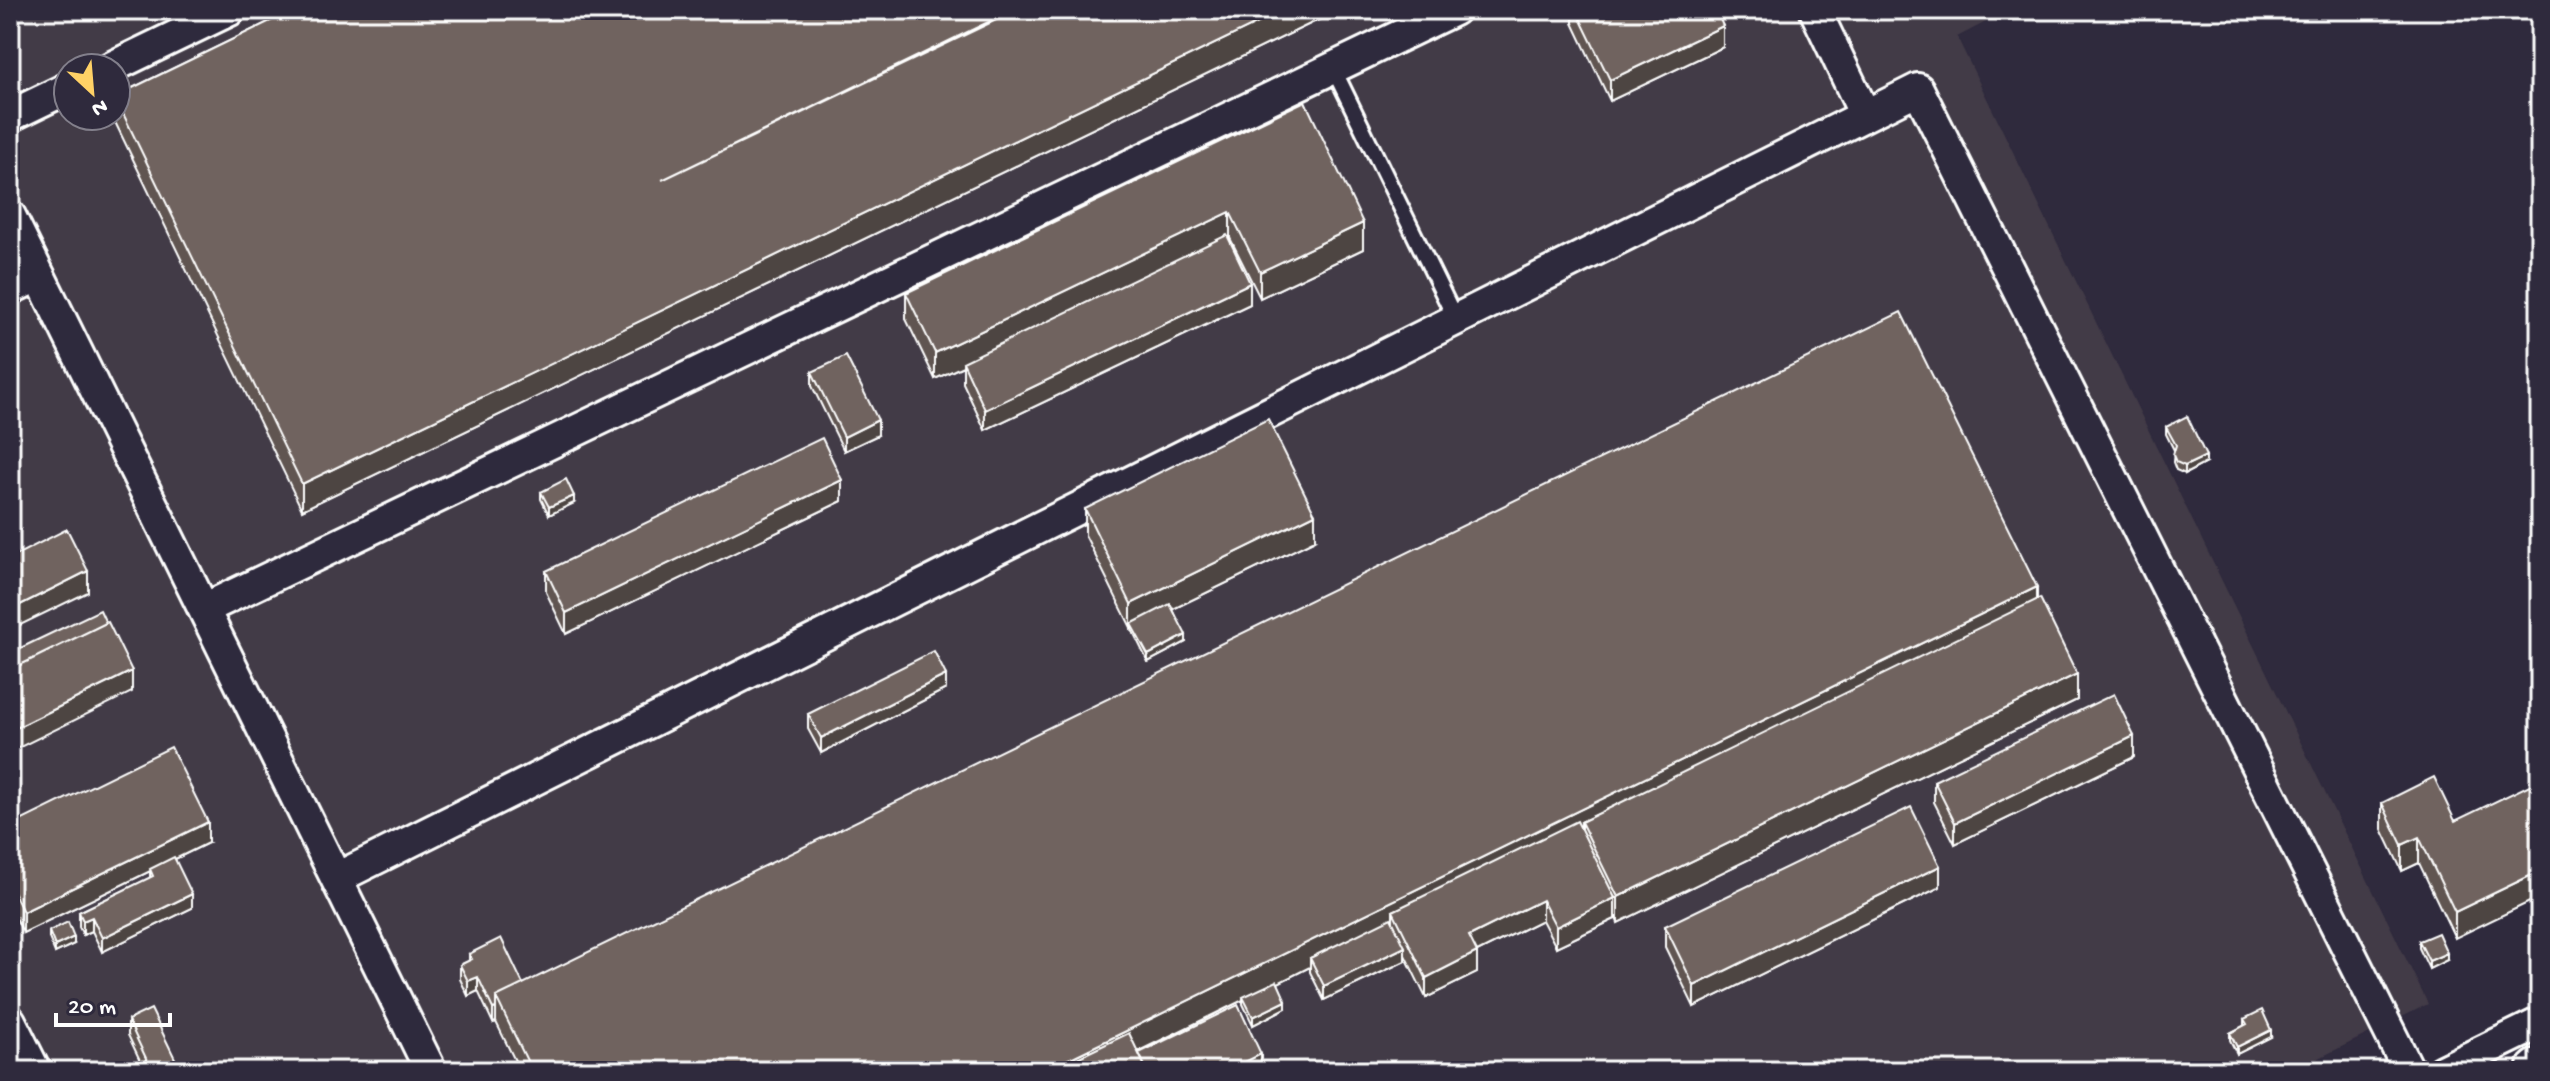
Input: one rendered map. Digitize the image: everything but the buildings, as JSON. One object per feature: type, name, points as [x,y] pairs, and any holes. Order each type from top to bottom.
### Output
[{"type":"street","points":[[132,57],[230,10]]},
{"type":"street","points":[[204,609],[1454,10]]},
{"type":"street","points":[[1815,10],[1865,115]]},
{"type":"street","points":[[337,878],[1918,89],[2409,1071]]},
{"type":"street","points":[[10,116],[52,96]]},
{"type":"street","points":[[10,216],[430,1070]]},
{"type":"street","points":[[10,289],[39,275]]},
{"type":"street","points":[[10,1021],[35,1071]]},
{"type":"street","points":[[2442,1071],[2540,1023]]},
{"type":"lane","points":[[1333,68],[1456,320]]},
{"type":"shaded area","points":[[10,10],[2009,10],[1957,37],[2428,1004],[2293,1071],[10,1071]]}]
